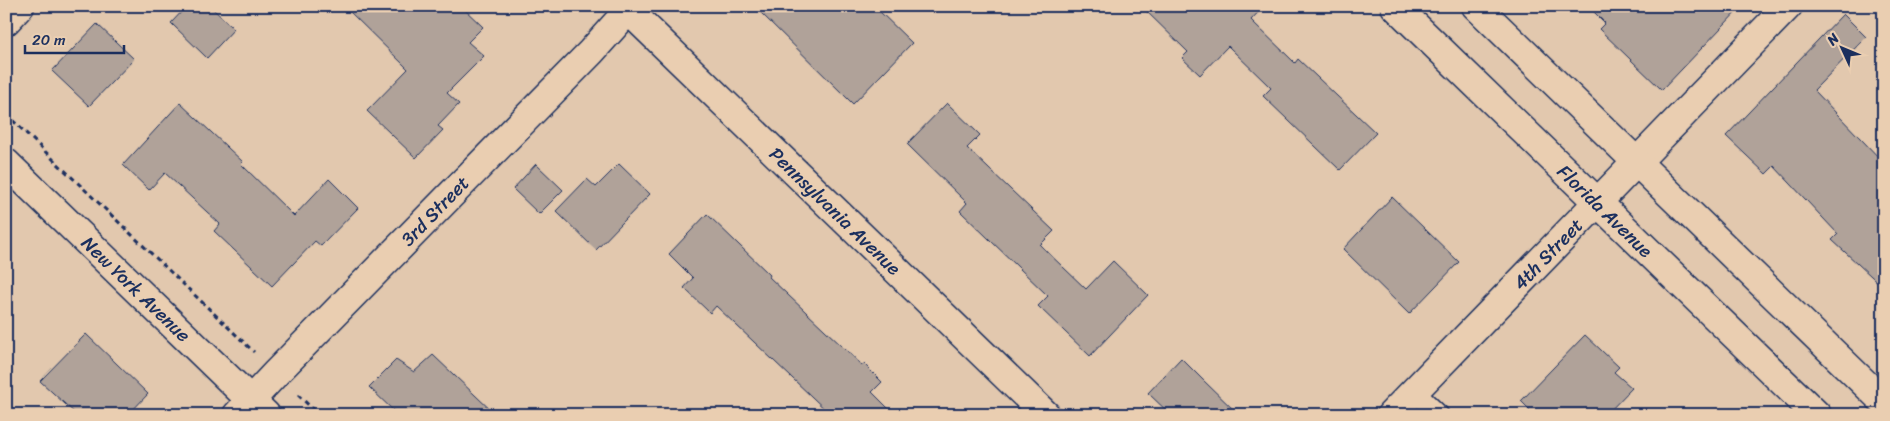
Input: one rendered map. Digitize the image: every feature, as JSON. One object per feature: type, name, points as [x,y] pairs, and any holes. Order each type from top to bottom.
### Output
[{"type":"street","points":[[6,21],[20,6]]},
{"type":"street","name":"Florida Avenue","points":[[1395,6],[1817,415]]},
{"type":"street","points":[[1476,6],[1884,402]]},
{"type":"street","name":"4th Street","points":[[1391,415],[1788,6]]},
{"type":"street","name":"3rd Street","points":[[252,410],[276,373],[591,52],[628,8]]},
{"type":"street","name":"Pennsylvania Avenue","points":[[628,8],[1046,415]]},
{"type":"street","name":"New York Avenue","points":[[6,163],[252,410]]},
{"type":"lane","points":[[1414,391],[1439,415]]},
{"type":"path","points":[[6,114],[319,415]]},
{"type":"building","points":[[187,6],[210,6],[234,29],[207,58],[171,23]]},
{"type":"building","points":[[344,6],[461,6],[483,27],[468,42],[484,56],[447,93],[459,104],[438,126],[443,130],[416,158],[367,111],[408,69]]},
{"type":"building","points":[[754,6],[874,6],[912,43],[853,104]]},
{"type":"building","points":[[1141,6],[1264,6],[1251,20],[1295,63],[1298,59],[1376,133],[1340,170],[1263,96],[1271,88],[1228,46],[1200,75],[1182,58],[1188,52]]},
{"type":"building","points":[[1588,6],[1742,6],[1662,90],[1599,29],[1605,23]]},
{"type":"building","points":[[1843,14],[1866,37],[1814,90],[1884,163],[1884,288],[1832,240],[1838,234],[1774,166],[1766,174],[1726,136]]},
{"type":"building","points":[[97,24],[134,59],[89,106],[52,71]]},
{"type":"building","points":[[180,103],[243,162],[241,164],[294,216],[329,179],[358,208],[321,246],[315,241],[272,286],[214,231],[220,224],[165,173],[149,190],[123,165]]},
{"type":"building","points":[[947,103],[980,135],[967,148],[1054,231],[1040,245],[1086,289],[1113,261],[1148,295],[1090,356],[1038,306],[1048,296],[960,211],[967,203],[907,144]]},
{"type":"building","points":[[536,164],[563,190],[539,214],[513,189]]},
{"type":"building","points":[[619,164],[650,194],[596,250],[556,211],[587,179],[596,187]]},
{"type":"building","points":[[1392,197],[1459,262],[1409,314],[1343,249]]},
{"type":"building","points":[[707,214],[770,275],[769,277],[882,382],[872,392],[895,415],[831,415],[716,306],[710,313],[684,288],[693,278],[669,254]]},
{"type":"building","points":[[86,334],[148,394],[128,415],[77,415],[40,381]]},
{"type":"building","points":[[1585,335],[1619,367],[1614,372],[1632,388],[1606,415],[1535,415],[1521,401]]},
{"type":"building","points":[[433,355],[496,415],[398,415],[369,387],[396,360],[414,372]]},
{"type":"building","points":[[1181,358],[1239,415],[1171,415],[1148,393]]}]
